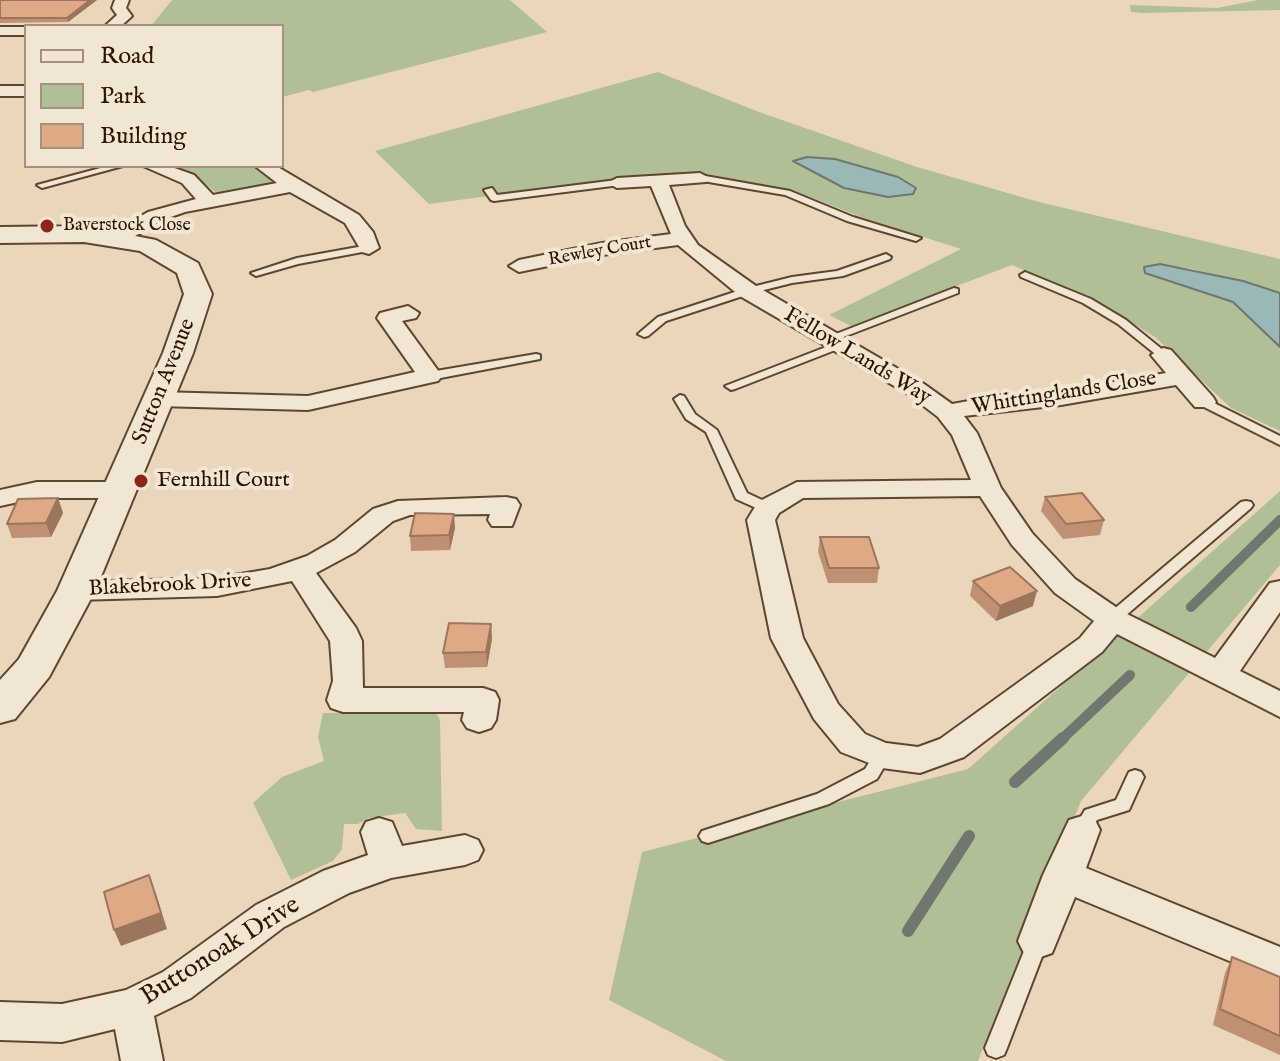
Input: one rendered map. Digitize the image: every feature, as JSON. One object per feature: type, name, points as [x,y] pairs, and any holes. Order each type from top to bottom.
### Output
[{"type":"street","points":[[115,24],[125,16],[119,8],[122,0]]},
{"type":"street","points":[[0,31],[24,31]]},
{"type":"street","points":[[0,106],[14,91]]},
{"type":"street","points":[[158,168],[188,179],[208,201]]},
{"type":"street","points":[[267,168],[352,219],[363,232],[369,248]]},
{"type":"street","points":[[617,183],[700,178]]},
{"type":"street","name":"Fellow Lands Way","points":[[658,181],[682,239],[748,291],[947,412],[964,433],[988,488],[1033,551],[1065,586],[1112,619],[1280,705]]},
{"type":"street","points":[[118,238],[155,216],[208,201],[293,186]]},
{"type":"street","name":"Sutton Avenue","points":[[0,235],[70,233],[118,238],[147,245],[172,256],[189,269],[198,286],[188,327],[76,591],[35,667],[1,708]]},
{"type":"street","name":"Rewley Court","points":[[519,266],[602,249],[682,239]]},
{"type":"street","points":[[158,399],[308,403],[430,376],[388,318],[408,313]]},
{"type":"street","name":"Whittinglands Close","points":[[1163,355],[1204,402]]},
{"type":"street","name":"Whittinglands Close","points":[[947,412],[1002,402],[1061,398],[1112,386],[1181,377]]},
{"type":"street","points":[[988,488],[797,490],[768,508],[761,520],[787,638],[826,711],[853,743],[882,755],[920,760],[952,748],[1091,645],[1112,619]]},
{"type":"street","points":[[0,498],[37,490],[119,490]]},
{"type":"street","name":"Blakebrook Drive","points":[[76,591],[227,586],[298,569],[345,546],[379,505],[506,505],[502,520]]},
{"type":"street","points":[[298,569],[331,613],[346,641],[349,681],[343,700],[483,700],[479,720]]},
{"type":"street","points":[[1221,674],[1280,590]]},
{"type":"street","points":[[1038,941],[1082,830]]},
{"type":"street","name":"Buttonoak Drive","points":[[0,1021],[62,1023],[132,1007],[177,985],[270,916],[336,882],[384,848],[465,850]]},
{"type":"street","points":[[1062,875],[1280,965]]},
{"type":"street","points":[[132,1007],[142,1061]]},
{"type":"lane","points":[[42,185],[111,168]]},
{"type":"lane","points":[[700,178],[787,193],[850,219],[916,238]]},
{"type":"lane","points":[[489,190],[494,198],[617,183]]},
{"type":"lane","points":[[256,273],[297,261],[369,248]]},
{"type":"lane","points":[[644,334],[662,319],[748,291],[792,280],[839,274],[886,257]]},
{"type":"lane","points":[[1025,275],[1087,301],[1122,322],[1163,355]]},
{"type":"lane","points":[[731,386],[954,291]]},
{"type":"lane","points":[[430,376],[536,357]]},
{"type":"lane","points":[[680,399],[690,416],[711,430],[741,496],[768,508]]},
{"type":"lane","points":[[1204,402],[1280,441]]},
{"type":"lane","points":[[1112,619],[1246,505]]},
{"type":"lane","points":[[708,836],[823,799],[871,774],[882,755]]},
{"type":"lane","points":[[1082,830],[1091,815],[1123,805],[1135,777]]},
{"type":"lane","points":[[996,1048],[1038,941]]},
{"type":"green space","points":[[172,0],[510,0],[547,32],[313,92],[309,90],[284,96],[284,24],[153,24]]},
{"type":"green space","points":[[1258,0],[1280,0],[1280,10],[1143,13],[1131,12],[1130,5],[1217,8]]},
{"type":"green space","points":[[658,72],[759,112],[917,167],[1039,202],[1280,259],[1280,293],[1193,269],[1160,264],[1144,268],[1145,273],[1233,302],[1280,347],[1280,431],[1231,408],[1156,338],[1100,302],[1012,265],[851,326],[829,315],[961,249],[861,217],[795,191],[701,173],[565,186],[429,204],[375,151]]},
{"type":"green space","points":[[175,168],[256,168],[274,182],[218,194],[194,175]]},
{"type":"green space","points":[[1280,491],[1280,565],[1081,801],[978,1061],[726,1061],[609,1000],[642,852],[968,769]]},
{"type":"green space","points":[[352,707],[431,710],[437,714],[440,720],[442,831],[416,829],[405,813],[369,818],[358,824],[344,824],[342,849],[333,861],[291,880],[253,803],[282,777],[324,761],[318,737],[323,713],[344,713]]},
{"type":"water","points":[[807,157],[835,159],[898,177],[916,188],[913,194],[888,197],[844,188],[793,161]]},
{"type":"water","points":[[1160,264],[1243,281],[1280,293],[1280,347],[1233,302],[1145,273],[1144,267]]},
{"type":"building","points":[[0,0],[90,0],[67,18],[0,18]]},
{"type":"building","points":[[1082,493],[1104,520],[1066,524],[1045,497]]},
{"type":"building","points":[[58,498],[46,523],[7,524],[18,499]]},
{"type":"building","points":[[415,513],[454,514],[449,535],[410,536]]},
{"type":"building","points":[[820,537],[869,537],[879,568],[829,568]]},
{"type":"building","points":[[1010,567],[1037,591],[1000,606],[973,581]]},
{"type":"building","points":[[449,623],[491,624],[486,652],[443,653]]},
{"type":"building","points":[[149,875],[161,913],[114,930],[104,892]]},
{"type":"building","points":[[1232,957],[1280,977],[1280,1036],[1220,1009]]},
{"type":"waterway","points":[[1191,607],[1280,520]]},
{"type":"waterway","points":[[1061,740],[1130,675]]},
{"type":"waterway","points":[[1015,782],[1063,738]]},
{"type":"waterway","points":[[908,931],[969,836]]},
{"type":"place","name":"Baverstock Close","points":[[47,226]]},
{"type":"place","name":"Fernhill Court","points":[[141,481]]}]
